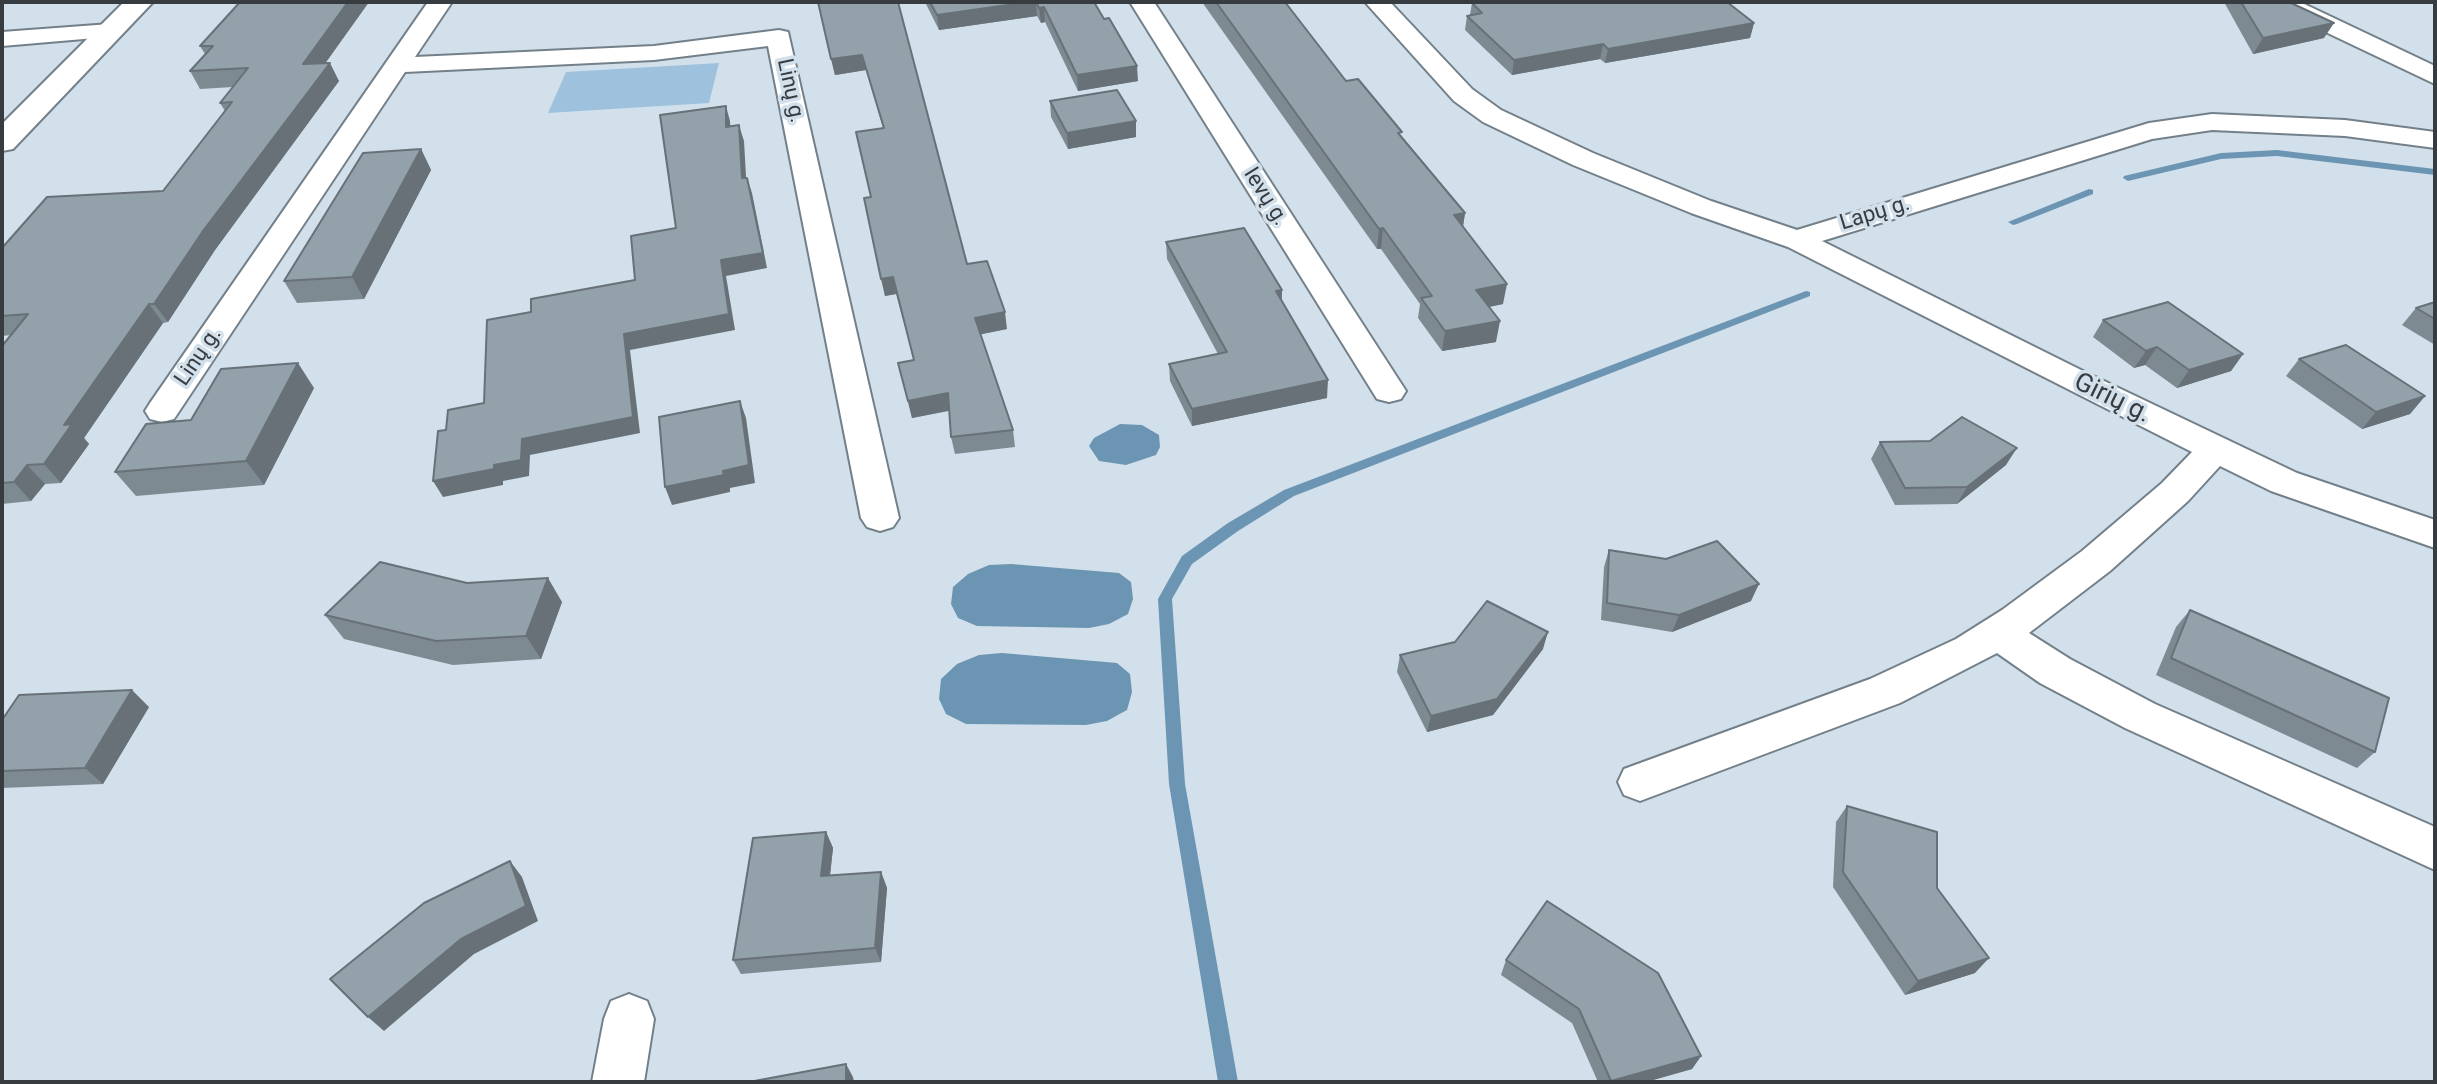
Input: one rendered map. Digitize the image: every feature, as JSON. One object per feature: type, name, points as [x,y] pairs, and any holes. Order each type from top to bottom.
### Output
[{"type":"main road","points":[[2,142],[139,2]]},
{"type":"street","name":"Linų g.","points":[[162,411],[440,2]]},
{"type":"street","name":"Ievų g.","points":[[1142,2],[1389,391]]},
{"type":"street","points":[[1377,2],[1463,95],[1492,116],[1583,159],[1701,207],[1799,241]]},
{"type":"street","points":[[2281,2],[2435,76]]},
{"type":"street","points":[[2,39],[110,31]]},
{"type":"street","name":"Linų g.","points":[[398,65],[654,53],[779,37],[880,518]]},
{"type":"street","name":"Lapų g.","points":[[1799,241],[1822,230],[2149,131],[2212,122],[2265,123],[2345,128],[2435,140]]},
{"type":"street","name":"Girių g.","points":[[1799,241],[2284,482],[2435,534]]},
{"type":"street","points":[[1640,782],[1885,691],[1970,650],[2096,561],[2175,492],[2215,449]]},
{"type":"street","points":[[1997,633],[2055,671],[2140,716],[2435,849]]},
{"type":"street","points":[[618,1082],[629,1019]]},
{"type":"shaded area","points":[[719,63],[709,103],[548,113],[566,72]]},
{"type":"shaded area","points":[[1120,424],[1142,425],[1159,435],[1160,447],[1156,455],[1126,465],[1099,461],[1089,446],[1094,438]]},
{"type":"shaded area","points":[[989,565],[1119,573],[1131,582],[1133,599],[1128,614],[1109,624],[1089,628],[977,626],[958,618],[951,604],[953,587],[968,574]]},
{"type":"shaded area","points":[[1002,653],[1117,663],[1130,674],[1132,692],[1127,710],[1107,721],[1086,725],[966,724],[946,714],[939,699],[941,679],[957,664],[979,655]]},
{"type":"building","points":[[240,2],[348,2],[303,64],[330,63],[203,231],[154,304],[149,304],[64,425],[72,424],[44,464],[27,465],[14,482],[2,483],[2,346],[28,314],[2,316],[2,248],[47,197],[163,191],[232,102],[220,103],[248,68],[190,71],[213,46],[200,46]]},
{"type":"building","points":[[818,2],[898,2],[967,264],[987,261],[1005,312],[975,318],[1013,430],[951,437],[948,393],[908,401],[898,363],[914,360],[893,277],[881,279],[864,198],[871,197],[856,132],[884,128],[862,55],[831,59]]},
{"type":"building","points":[[930,2],[1029,2],[937,15]]},
{"type":"building","points":[[1036,2],[1094,2],[1104,19],[1109,18],[1137,66],[1077,75],[1044,7],[1039,8]]},
{"type":"building","points":[[1216,2],[1285,2],[1346,81],[1358,79],[1402,132],[1398,133],[1465,213],[1454,215],[1507,284],[1476,290],[1500,321],[1445,331],[1421,298],[1432,296],[1383,228],[1379,229]]},
{"type":"building","points":[[1727,2],[1754,23],[1608,49],[1603,44],[1514,60],[1467,16],[1482,13],[1472,3]]},
{"type":"building","points":[[2241,2],[2289,2],[2334,23],[2263,38]]},
{"type":"building","points":[[1117,90],[1136,121],[1067,133],[1050,101]]},
{"type":"building","points":[[726,106],[726,127],[739,125],[742,178],[747,178],[763,253],[721,260],[729,314],[624,334],[633,417],[522,439],[521,460],[494,465],[494,469],[433,481],[438,431],[446,430],[448,410],[484,403],[487,320],[531,312],[531,299],[635,280],[631,236],[676,228],[660,115]]},
{"type":"building","points":[[421,149],[352,277],[284,281],[363,153]]},
{"type":"building","points":[[1244,228],[1282,290],[1276,291],[1328,380],[1192,409],[1169,364],[1227,352],[1166,242]]},
{"type":"building","points":[[2168,302],[2243,354],[2189,370],[2157,347],[2146,351],[2103,320]]},
{"type":"building","points":[[2435,302],[2435,319],[2416,308]]},
{"type":"building","points":[[2346,345],[2425,396],[2376,412],[2299,359]]},
{"type":"building","points":[[298,363],[246,461],[115,472],[146,424],[191,420],[221,369]]},
{"type":"building","points":[[740,401],[749,465],[723,471],[724,475],[665,487],[659,417]]},
{"type":"building","points":[[1962,417],[2017,448],[1967,487],[1905,488],[1880,442],[1930,441]]},
{"type":"building","points":[[1717,541],[1759,584],[1679,615],[1607,603],[1609,550],[1666,559]]},
{"type":"building","points":[[380,562],[467,583],[548,578],[526,636],[436,641],[325,615]]},
{"type":"building","points":[[1487,601],[1548,632],[1497,699],[1431,716],[1400,655],[1455,642]]},
{"type":"building","points":[[2190,610],[2389,698],[2375,752],[2171,658]]},
{"type":"building","points":[[132,690],[85,768],[2,771],[2,720],[19,695]]},
{"type":"building","points":[[1847,806],[1937,832],[1937,888],[1989,958],[1918,981],[1843,872]]},
{"type":"building","points":[[826,832],[821,876],[881,872],[875,948],[733,960],[753,838]]},
{"type":"building","points":[[510,861],[526,906],[461,939],[368,1017],[330,979],[424,903]]},
{"type":"building","points":[[1547,901],[1658,973],[1701,1056],[1611,1081],[1579,1009],[1506,960]]},
{"type":"building","points":[[846,1064],[846,1082],[749,1082]]},
{"type":"waterway","points":[[2128,178],[2221,156],[2277,153],[2435,172]]},
{"type":"waterway","points":[[2013,222],[2089,192]]},
{"type":"waterway","points":[[1228,1082],[1177,784],[1165,599],[1187,560],[1289,493],[1806,294]]}]
